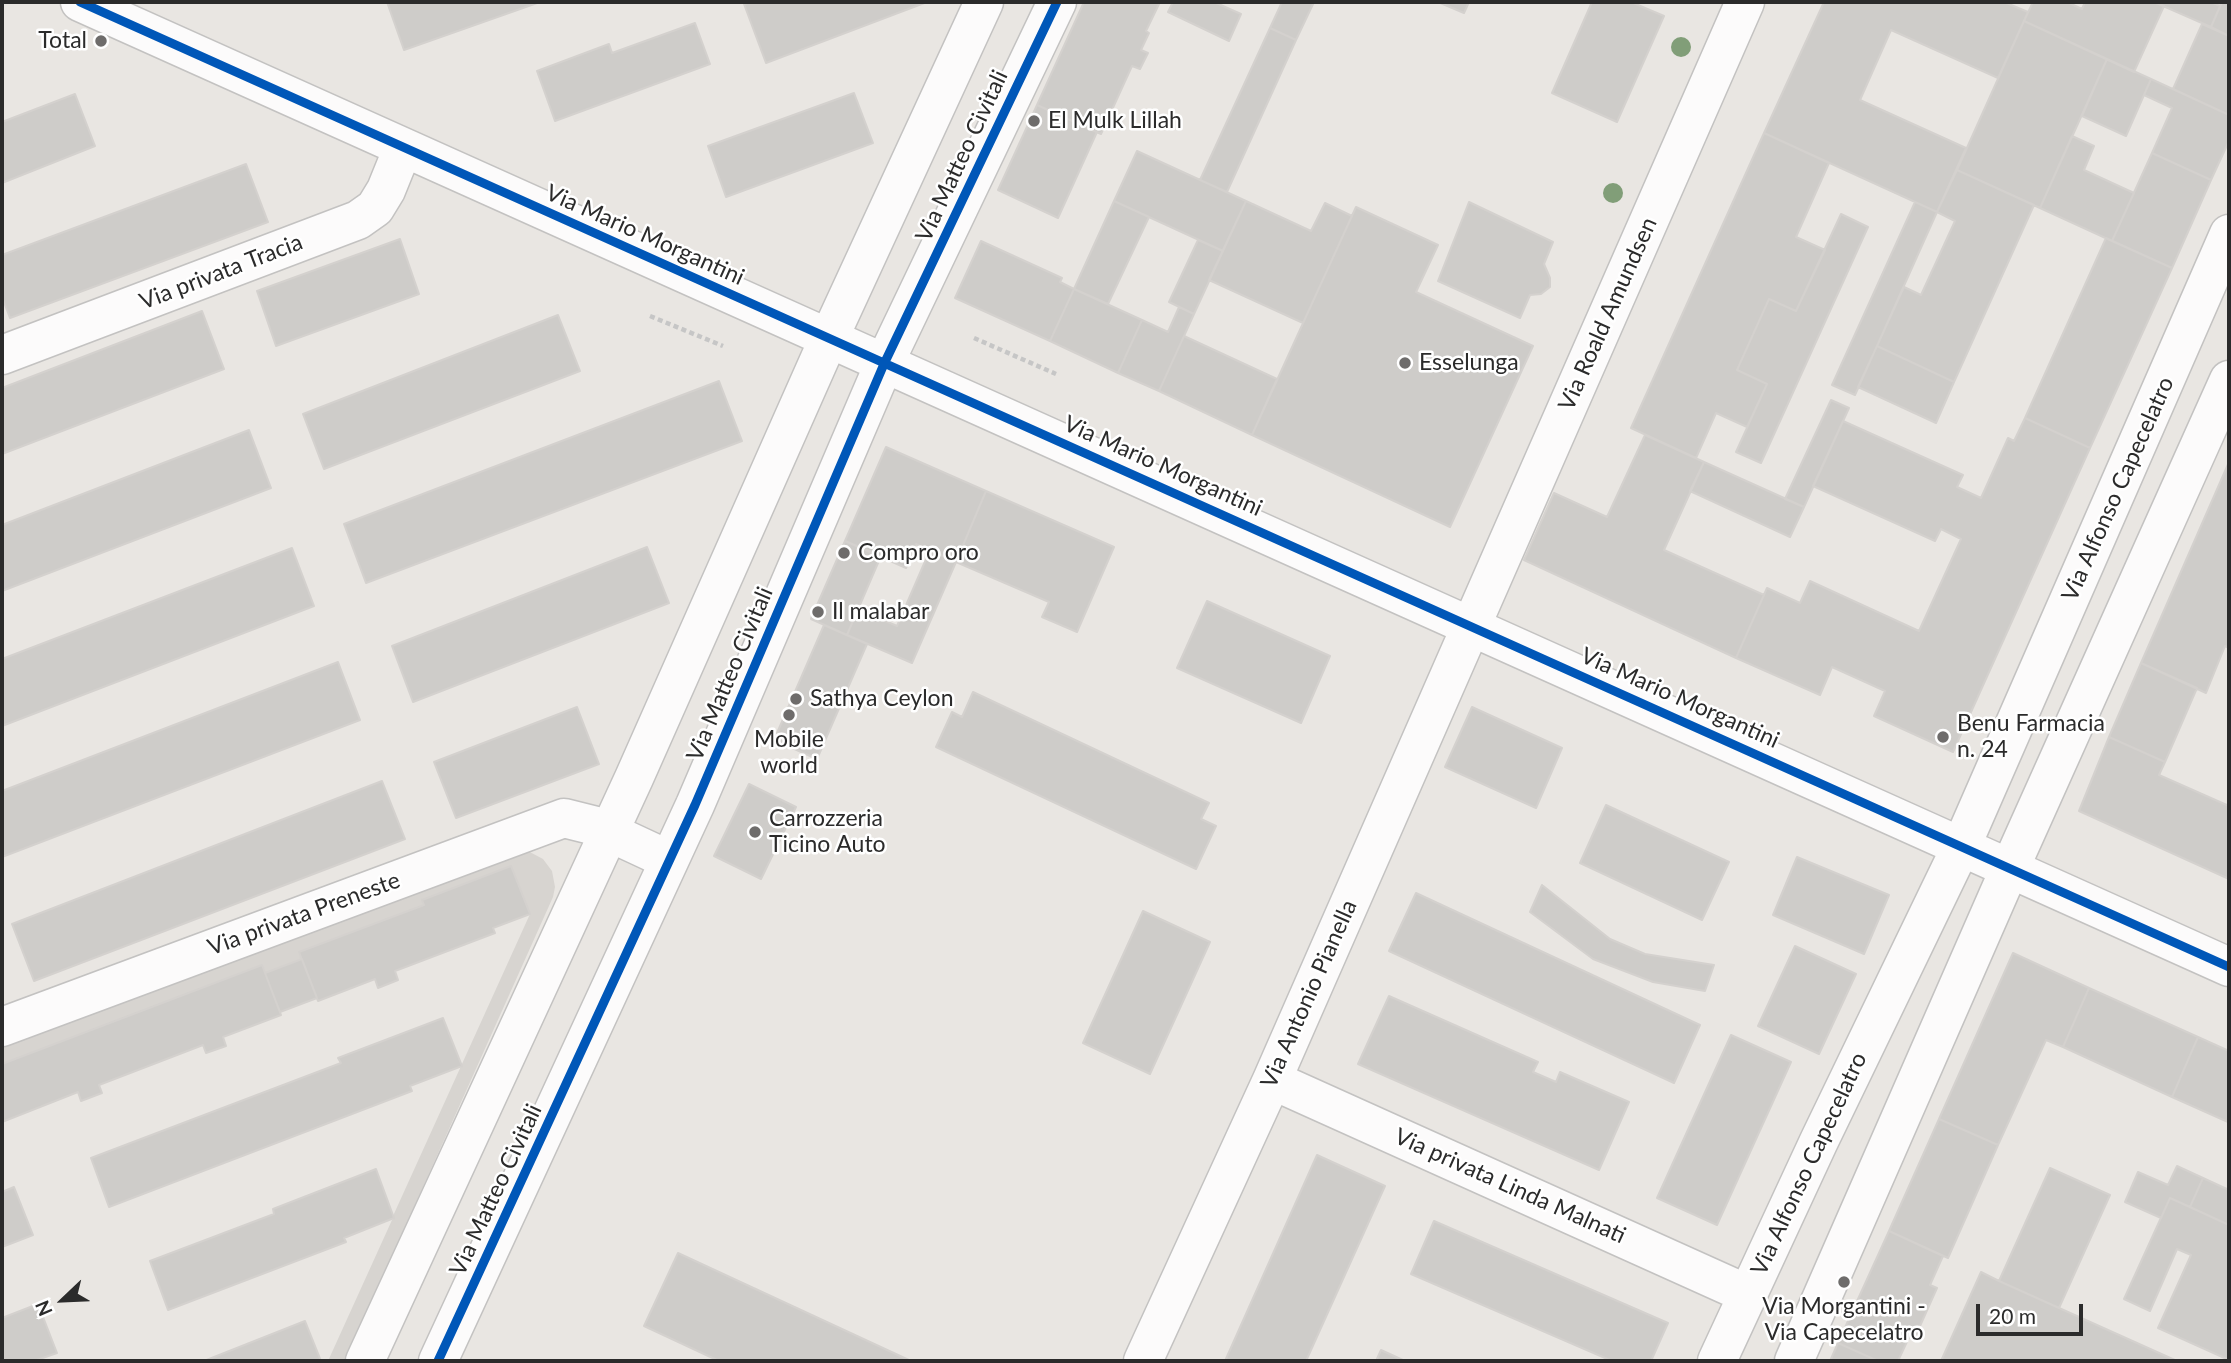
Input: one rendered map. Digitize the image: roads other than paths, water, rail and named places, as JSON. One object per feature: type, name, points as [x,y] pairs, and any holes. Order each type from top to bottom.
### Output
[{"type":"street","name":"Via Mario Morgantini","points":[[80,2],[2229,967]]},
{"type":"street","name":"Via Matteo Civitali","points":[[365,1361],[634,778],[829,338],[984,2]]},
{"type":"street","name":"Via Matteo Civitali","points":[[438,1361],[706,780],[884,364],[1057,2]]},
{"type":"street","name":"Via Roald Amundsen","points":[[1470,625],[1745,2]]},
{"type":"street","name":"Via privata Tracia","points":[[2,355],[358,220],[375,208],[386,190],[402,148]]},
{"type":"street","name":"Via Alfonso Capecelatro","points":[[1717,1361],[1961,847],[2229,234]]},
{"type":"street","points":[[1794,1361],[2010,868],[2229,380]]},
{"type":"street","name":"Via Antonio Pianella","points":[[1143,1361],[1272,1080],[1470,625]]},
{"type":"street","points":[[2007,743],[2028,761],[2056,766]]},
{"type":"street","name":"Via privata Preneste","points":[[2,1027],[557,820],[564,818],[608,831]]},
{"type":"street","points":[[608,831],[669,860]]},
{"type":"street","points":[[1902,968],[1942,968],[1950,970],[1961,980]]},
{"type":"street","name":"Via privata Linda Malnati","points":[[1272,1080],[1747,1294]]},
{"type":"place","name":"Total","points":[[101,41]]},
{"type":"place","name":"El Mulk Lillah","points":[[1034,121]]},
{"type":"place","name":"Esselunga","points":[[1405,363]]},
{"type":"place","name":"Compro oro","points":[[844,553]]},
{"type":"place","name":"Il malabar","points":[[818,612]]},
{"type":"place","name":"Sathya Ceylon","points":[[796,699]]},
{"type":"place","name":"Mobile world","points":[[789,715]]},
{"type":"place","name":"Benu Farmacia n. 24","points":[[1943,737]]},
{"type":"place","name":"Carrozzeria Ticino Auto","points":[[755,832]]},
{"type":"place","name":"Via Morgantini - Via Capecelatro","points":[[1844,1282]]}]
